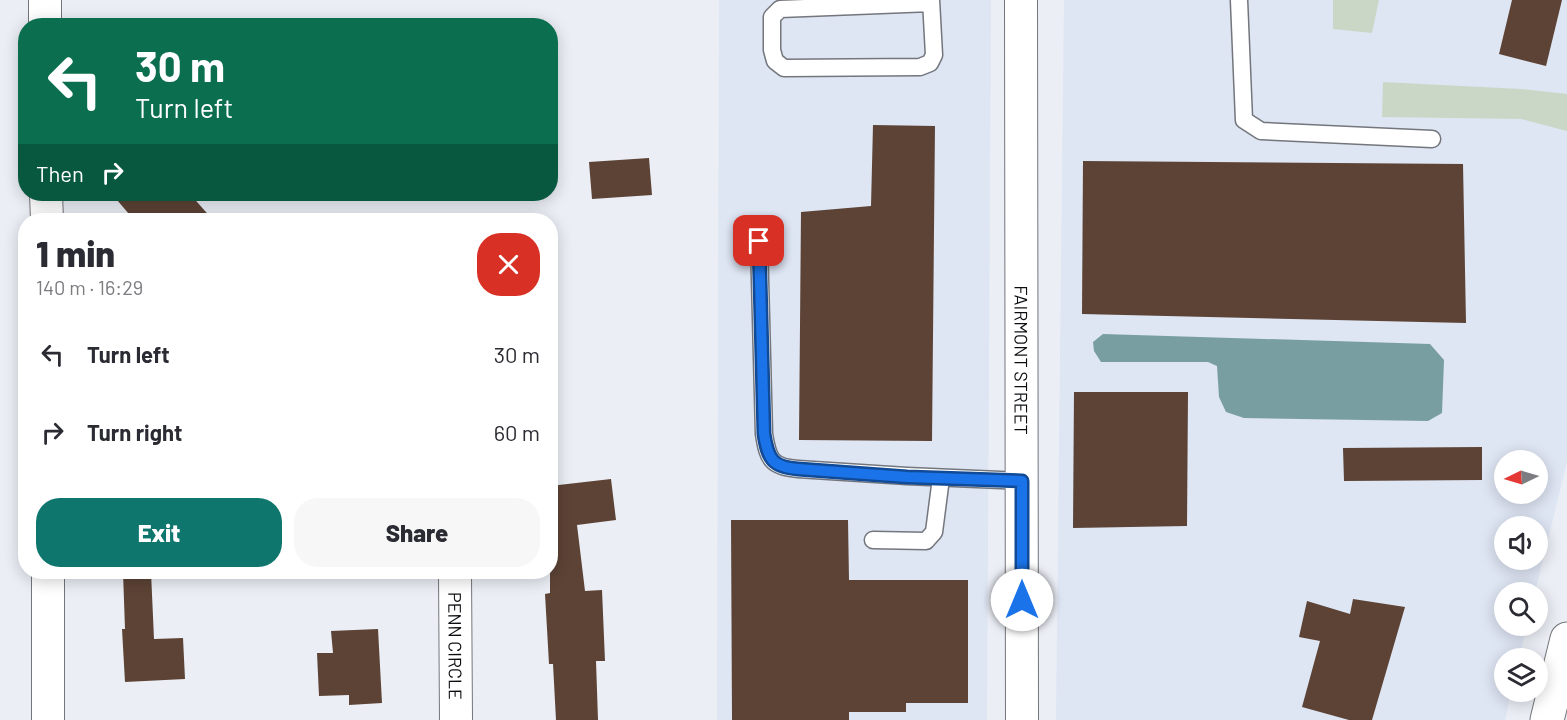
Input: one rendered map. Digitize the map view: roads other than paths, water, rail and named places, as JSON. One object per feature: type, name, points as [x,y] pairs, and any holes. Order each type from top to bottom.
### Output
[{"type":"highway","points":[[1547,720],[1567,639]]},
{"type":"street","points":[[45,0],[45,18]]},
{"type":"street","name":"FAIRMONT STREET","points":[[1021,0],[1022,720]]},
{"type":"street","points":[[48,579],[48,720]]},
{"type":"street","name":"PENN CIRCLE","points":[[455,579],[456,720]]},
{"type":"lane","points":[[1239,0],[1244,120],[1261,131],[1432,139]]},
{"type":"lane","points":[[931,2],[934,54],[930,63],[920,67],[784,68],[775,61],[772,50],[772,16],[780,9],[931,2]]},
{"type":"lane","points":[[759,241],[764,434],[767,454],[783,468],[1022,481]]},
{"type":"lane","points":[[873,540],[926,541],[934,532],[941,478]]},
{"type":"water","points":[[1103,334],[1430,344],[1444,360],[1442,413],[1428,421],[1244,418],[1226,412],[1219,397],[1217,366],[1208,362],[1101,362],[1094,351],[1093,342]]}]
